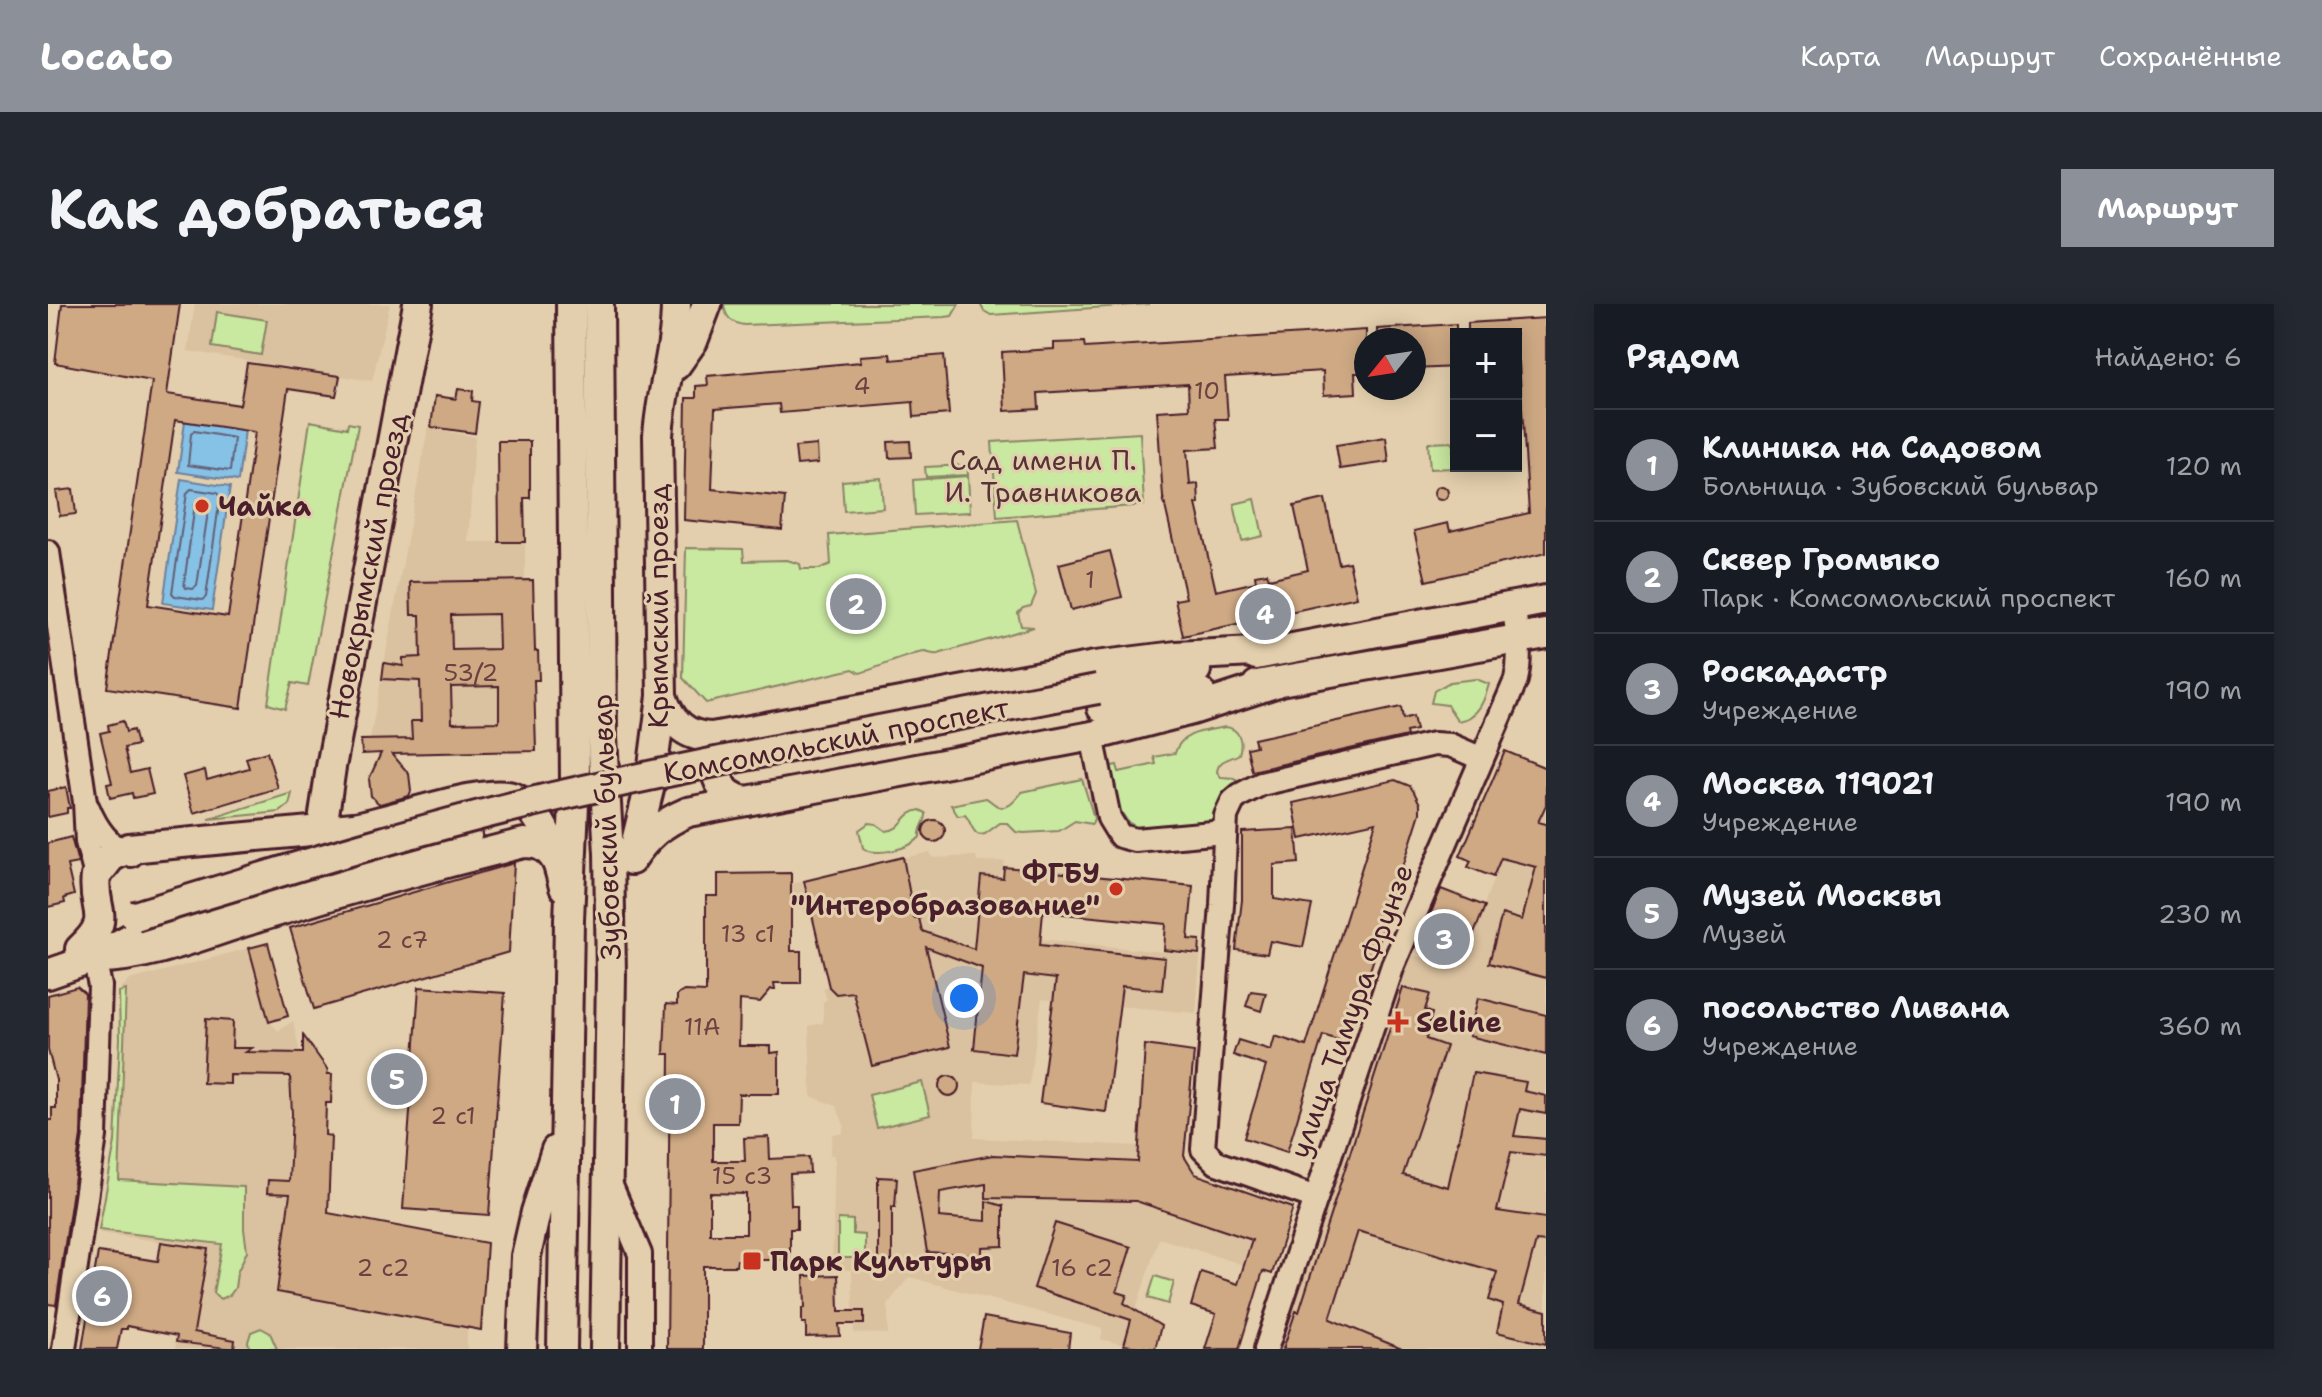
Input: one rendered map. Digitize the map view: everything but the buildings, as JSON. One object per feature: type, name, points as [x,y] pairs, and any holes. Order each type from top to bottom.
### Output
[{"type":"main road","name":"Новокрымский проезд","points":[[322,828],[418,304]]},
{"type":"main road","name":"Зубовский бульвар","points":[[562,1349],[569,920],[575,780],[571,304]]},
{"type":"main road","name":"Зубовский бульвар","points":[[599,304],[602,738],[609,853],[610,952],[605,1349]]},
{"type":"main road","name":"Крымский проезд","points":[[610,952],[651,781],[662,696],[658,436],[660,408],[676,334],[676,304]]},
{"type":"main road","points":[[669,376],[693,341],[707,304]]},
{"type":"main road","name":"Комсомольский проспект","points":[[1100,699],[1187,672],[1273,651],[1546,600]]},
{"type":"main road","name":"Комсомольский проспект","points":[[87,953],[137,924],[379,843],[552,798],[673,771],[1100,699],[1193,693],[1275,683],[1546,634]]},
{"type":"main road","points":[[662,696],[674,721],[691,734],[712,737],[1095,666],[1176,656],[1273,651]]},
{"type":"main road","points":[[631,860],[651,833],[688,812],[1092,736],[1192,710],[1275,683]]},
{"type":"main road","points":[[741,733],[728,740],[718,751],[716,772],[724,792],[747,801]]},
{"type":"main road","points":[[48,974],[87,953],[99,923],[96,876],[104,864],[134,851],[381,823],[478,796],[501,794],[515,797],[534,814],[559,864],[569,920]]},
{"type":"main road","points":[[48,959],[87,953],[113,959],[139,953],[524,843],[547,848],[559,864]]},
{"type":"main road","points":[[134,851],[115,868],[107,890],[115,907],[137,924]]},
{"type":"main road","points":[[522,1349],[526,1256],[536,1212],[566,1116]]},
{"type":"street","points":[[48,552],[85,802],[87,842],[96,876]]},
{"type":"street","name":"улица Тимура Фрунзе","points":[[1266,1349],[1393,965],[1516,680],[1518,638],[1513,605]]},
{"type":"street","points":[[1092,736],[1109,818],[1120,836],[1135,840],[1224,832]]},
{"type":"street","points":[[1316,1198],[1217,1163],[1203,1149],[1226,816],[1233,801],[1249,788],[1434,744],[1450,745],[1480,758]]},
{"type":"street","points":[[85,802],[102,834],[134,851]]},
{"type":"street","points":[[64,1349],[95,1136],[100,979],[87,953]]},
{"type":"street","points":[[608,1180],[640,1254],[640,1349]]},
{"type":"shaded area","points":[[195,304],[390,304],[372,381],[188,351]]},
{"type":"shaded area","points":[[428,428],[475,437],[468,542],[525,542],[525,579],[533,580],[535,650],[539,651],[539,680],[534,681],[536,751],[370,739]]},
{"type":"shaded area","points":[[1534,806],[1546,811],[1546,1349],[1279,1349],[1408,954],[1461,967],[1502,856]]},
{"type":"shaded area","points":[[930,852],[933,858],[976,856],[977,862],[1005,861],[999,877],[980,875],[975,932],[1200,956],[1196,1013],[1042,999],[1029,1085],[975,1082],[974,1138],[1138,1146],[1145,1045],[1194,1052],[1185,1156],[1195,1174],[1293,1208],[1272,1274],[1159,1238],[1124,1345],[1101,1339],[1103,1329],[909,1277],[888,1304],[888,1334],[854,1333],[852,1270],[832,1269],[835,1155],[830,1155],[833,1134],[842,1134],[845,1127],[836,1106],[811,1096],[809,1026],[823,1023],[823,1002],[827,999],[823,988],[829,986],[812,916],[805,917],[803,908],[798,909],[792,884]]},
{"type":"shaded area","points":[[249,948],[269,1021],[278,1031],[293,1021],[300,1053],[300,1068],[290,1069],[288,1205],[277,1292],[467,1328],[467,1349],[175,1349],[191,1246],[100,1233],[114,1138],[121,988],[130,980]]},
{"type":"green space","points":[[724,304],[959,304],[952,316],[945,317],[744,325],[730,319]]},
{"type":"green space","points":[[980,304],[1149,304],[991,315]]},
{"type":"green space","points":[[217,312],[267,320],[261,355],[212,347]]},
{"type":"green space","points":[[310,421],[347,428],[348,423],[358,425],[308,686],[292,683],[285,709],[268,704]]},
{"type":"green space","name":"Сад имени П. И. Травникова","points":[[1140,433],[1144,505],[997,517],[992,442]]},
{"type":"green space","points":[[1450,442],[1450,468],[1430,469],[1428,443]]},
{"type":"green space","points":[[967,465],[968,475],[926,477],[925,467]]},
{"type":"green space","points":[[968,476],[970,512],[915,515],[913,480]]},
{"type":"green space","points":[[881,478],[883,508],[844,511],[842,481]]},
{"type":"green space","points":[[1255,499],[1263,536],[1242,541],[1234,504]]},
{"type":"green space","points":[[1017,520],[1036,594],[1031,606],[1018,613],[1021,626],[1034,627],[938,654],[919,653],[860,673],[853,669],[706,703],[683,678],[686,548],[743,549],[744,561],[787,560],[800,564],[801,569],[819,569],[831,564],[829,535]]},
{"type":"green space","points":[[1476,679],[1489,684],[1482,703],[1471,716],[1458,721],[1447,705],[1431,703],[1434,691],[1450,682]]},
{"type":"green space","points":[[1226,727],[1237,733],[1239,754],[1222,762],[1217,772],[1221,777],[1234,778],[1238,789],[1218,820],[1204,825],[1140,829],[1128,822],[1115,803],[1107,767],[1117,765],[1119,772],[1156,764],[1154,757],[1175,753],[1189,736]]},
{"type":"green space","points":[[1082,779],[1094,818],[1092,824],[1075,821],[1059,831],[1016,832],[1007,823],[1000,823],[979,835],[965,815],[958,816],[951,805],[986,798],[1004,807],[1022,792]]},
{"type":"green space","points":[[292,793],[289,805],[280,812],[209,819]]},
{"type":"green space","points":[[920,810],[926,816],[920,837],[915,841],[884,852],[863,848],[859,830],[869,823],[886,831],[892,830],[909,814]]},
{"type":"green space","points":[[126,990],[119,1180],[244,1187],[247,1251],[237,1273],[235,1288],[230,1295],[221,1299],[213,1293],[222,1244],[99,1230],[115,1142],[119,992]]},
{"type":"green space","points":[[922,1082],[930,1115],[877,1128],[869,1095]]},
{"type":"green space","points":[[838,1219],[853,1220],[853,1234],[865,1235],[865,1258],[838,1258]]},
{"type":"green space","points":[[1155,1276],[1174,1282],[1168,1304],[1148,1298]]},
{"type":"green space","points":[[261,1328],[270,1333],[277,1349],[250,1349],[248,1342],[251,1332]]},
{"type":"water","points":[[185,421],[245,430],[238,481],[178,472]]},
{"type":"water","points":[[181,479],[230,487],[212,610],[163,603]]},
{"type":"place","name":"Чайка","points":[[202,506]]},
{"type":"place","name":"Сквер Громыко","points":[[856,604]]},
{"type":"place","name":"Москва 119021","points":[[1265,614]]},
{"type":"place","name":"ФГБУ \"Интеробразование\"","points":[[1116,889]]},
{"type":"place","name":"Роскадастр","points":[[1444,939]]},
{"type":"place","name":"Seline","points":[[1398,1022]]},
{"type":"place","name":"Музей Москвы","points":[[397,1079]]},
{"type":"place","name":"Клиника на Садовом","points":[[675,1104]]},
{"type":"place","name":"Парк Культуры","points":[[752,1261]]},
{"type":"place","name":"посольство Ливана","points":[[102,1296]]}]
